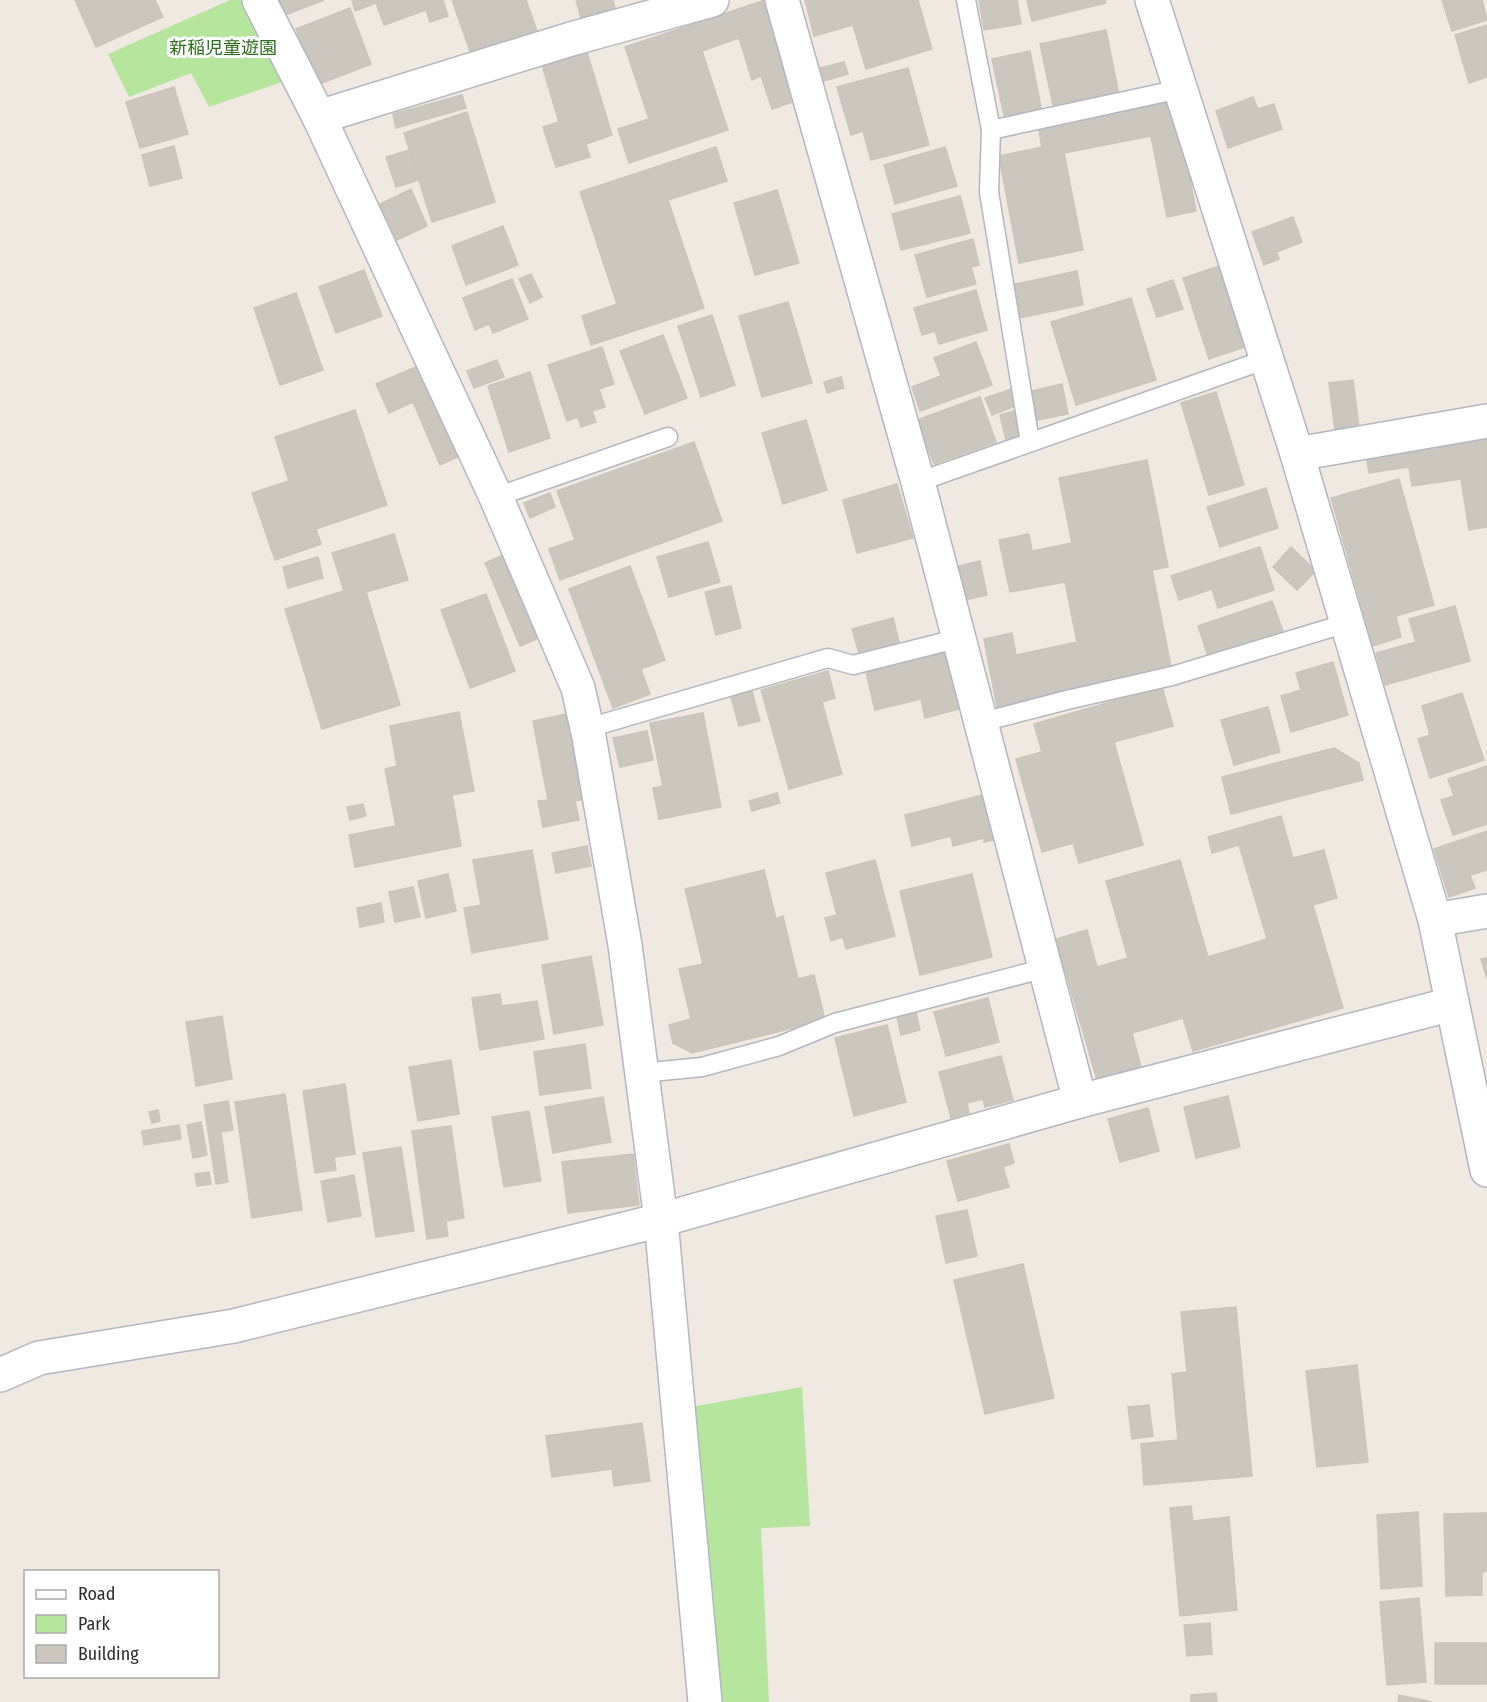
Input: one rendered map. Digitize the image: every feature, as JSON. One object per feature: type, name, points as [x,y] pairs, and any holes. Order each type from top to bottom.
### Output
[{"type":"street","points":[[259,0],[319,117],[496,497],[578,688],[588,728],[625,945],[661,1220],[705,1702]]},
{"type":"street","points":[[319,117],[571,39],[712,0]]},
{"type":"street","points":[[782,0],[918,482],[1080,1101]]},
{"type":"street","points":[[1152,0],[1297,453],[1435,920],[1487,1170]]},
{"type":"street","points":[[1297,453],[1487,421]]},
{"type":"street","points":[[1435,920],[1487,911]]},
{"type":"street","points":[[0,1375],[39,1358],[234,1326],[661,1220],[1080,1101],[1452,1004]]},
{"type":"lane","points":[[966,0],[992,130],[989,192],[1030,442]]},
{"type":"lane","points":[[992,130],[1180,89]]},
{"type":"lane","points":[[918,482],[1267,359]]},
{"type":"lane","points":[[496,497],[668,437]]},
{"type":"lane","points":[[982,722],[1172,676],[1347,622]]},
{"type":"lane","points":[[588,728],[828,658],[853,665],[960,638]]},
{"type":"lane","points":[[641,1073],[702,1067],[780,1046],[835,1023],[1046,968]]},
{"type":"green space","name":"新稲児童遊園","points":[[230,0],[246,0],[282,82],[209,107],[191,73],[129,97],[108,54]]},
{"type":"green space","points":[[802,1387],[810,1526],[761,1528],[769,1702],[718,1702],[691,1407]]},
{"type":"building","points":[[75,0],[155,0],[163,17],[96,47]]},
{"type":"building","points":[[279,0],[324,0],[285,15]]},
{"type":"building","points":[[352,0],[443,0],[448,16],[430,22],[426,10],[384,25],[376,3],[355,11]]},
{"type":"building","points":[[452,0],[526,0],[537,31],[471,54]]},
{"type":"building","points":[[576,0],[613,0],[615,8],[581,18]]},
{"type":"building","points":[[765,0],[771,0],[804,98],[772,109],[761,76],[752,80],[739,38],[702,51],[728,130],[629,163],[618,129],[649,119],[625,47]]},
{"type":"building","points":[[805,0],[918,0],[932,49],[866,69],[853,25],[814,36]]},
{"type":"building","points":[[979,0],[1017,0],[1021,24],[984,30]]},
{"type":"building","points":[[1027,0],[1105,0],[1106,3],[1032,21]]},
{"type":"building","points":[[1442,0],[1482,0],[1487,20],[1452,31]]},
{"type":"building","points":[[350,8],[371,64],[317,85],[296,29]]},
{"type":"building","points":[[1487,25],[1487,77],[1469,83],[1455,35]]},
{"type":"building","points":[[1106,30],[1119,95],[1054,109],[1040,44]]},
{"type":"building","points":[[586,49],[612,135],[586,144],[590,157],[556,167],[543,127],[559,122],[541,62]]},
{"type":"building","points":[[1030,51],[1042,113],[1005,120],[992,59]]},
{"type":"building","points":[[844,62],[848,74],[820,82],[816,69]]},
{"type":"building","points":[[908,68],[929,145],[871,160],[863,131],[851,135],[837,87]]},
{"type":"building","points":[[174,87],[188,134],[140,148],[126,102]]},
{"type":"building","points":[[462,95],[466,108],[396,128],[393,114]]},
{"type":"building","points":[[1253,97],[1258,109],[1274,104],[1282,129],[1228,148],[1216,111]]},
{"type":"building","points":[[1175,99],[1196,211],[1167,217],[1151,136],[1064,153],[1083,250],[1019,263],[999,156],[1042,147],[1038,126]]},
{"type":"building","points":[[467,112],[495,202],[432,222],[404,133]]},
{"type":"building","points":[[174,146],[182,178],[150,186],[142,155]]},
{"type":"building","points":[[716,147],[727,181],[668,200],[704,308],[591,345],[582,316],[617,304],[580,192]]},
{"type":"building","points":[[945,147],[957,186],[895,204],[884,165]]},
{"type":"building","points":[[410,150],[419,180],[396,187],[386,157]]},
{"type":"building","points":[[411,189],[427,226],[397,240],[380,204]]},
{"type":"building","points":[[777,190],[799,263],[755,275],[734,203]]},
{"type":"building","points":[[960,196],[970,233],[901,250],[892,214]]},
{"type":"building","points":[[1293,217],[1302,242],[1277,252],[1279,259],[1264,265],[1252,232]]},
{"type":"building","points":[[503,226],[518,265],[466,285],[452,246]]},
{"type":"building","points":[[973,239],[979,265],[971,267],[976,284],[927,297],[915,255]]},
{"type":"building","points":[[1222,265],[1248,346],[1209,359],[1183,278]]},
{"type":"building","points":[[364,270],[382,316],[336,333],[319,287]]},
{"type":"building","points":[[1077,271],[1083,305],[1018,318],[1011,285]]},
{"type":"building","points":[[531,274],[542,297],[530,303],[519,279]]},
{"type":"building","points":[[512,279],[528,319],[493,333],[489,324],[475,330],[463,298]]},
{"type":"building","points":[[1173,280],[1183,309],[1157,317],[1147,289]]},
{"type":"building","points":[[976,290],[987,330],[939,344],[935,331],[922,335],[914,308]]},
{"type":"building","points":[[296,293],[323,370],[280,385],[254,308]]},
{"type":"building","points":[[1131,298],[1156,380],[1076,405],[1051,322]]},
{"type":"building","points":[[788,302],[812,383],[762,397],[739,316]]},
{"type":"building","points":[[712,315],[735,385],[701,397],[678,326]]},
{"type":"building","points":[[663,335],[687,398],[645,414],[620,351]]},
{"type":"building","points":[[976,342],[992,385],[920,411],[912,387],[941,376],[934,358]]},
{"type":"building","points":[[602,347],[614,384],[599,389],[605,407],[592,411],[596,422],[581,427],[578,417],[567,421],[548,365]]},
{"type":"building","points":[[497,360],[504,377],[474,388],[467,371]]},
{"type":"building","points":[[425,363],[464,454],[440,465],[413,402],[389,413],[376,384]]},
{"type":"building","points":[[530,372],[550,438],[509,452],[488,386]]},
{"type":"building","points":[[841,377],[844,388],[827,393],[824,382]]},
{"type":"building","points":[[1353,380],[1359,427],[1335,431],[1329,383]]},
{"type":"building","points":[[1062,384],[1068,414],[1037,420],[1031,391]]},
{"type":"building","points":[[1012,389],[1018,405],[992,415],[985,398]]},
{"type":"building","points":[[1216,392],[1244,485],[1209,495],[1181,403]]},
{"type":"building","points":[[980,397],[996,442],[934,464],[917,420]]},
{"type":"building","points":[[355,410],[387,505],[316,529],[321,544],[275,560],[252,493],[289,481],[275,437]]},
{"type":"building","points":[[1014,411],[1019,437],[1006,440],[1000,415]]},
{"type":"building","points":[[806,420],[827,490],[783,504],[762,433]]},
{"type":"building","points":[[1487,428],[1487,527],[1469,530],[1461,479],[1412,486],[1409,467],[1369,473],[1365,448]]},
{"type":"building","points":[[694,442],[722,521],[560,580],[549,549],[575,540],[557,491]]},
{"type":"building","points":[[1147,460],[1168,567],[1152,570],[1172,672],[997,707],[984,639],[1012,633],[1016,655],[1077,642],[1065,582],[1010,592],[999,540],[1029,534],[1032,551],[1072,543],[1059,478]]},
{"type":"building","points":[[1399,479],[1434,605],[1396,616],[1401,637],[1373,646],[1331,498]]},
{"type":"building","points":[[897,484],[913,538],[857,553],[843,500]]},
{"type":"building","points":[[1266,488],[1278,528],[1220,547],[1207,507]]},
{"type":"building","points":[[550,493],[555,507],[530,518],[524,503]]},
{"type":"building","points":[[394,534],[408,580],[366,592],[400,705],[322,729],[285,609],[344,591],[332,553]]},
{"type":"building","points":[[708,542],[720,582],[669,597],[657,557]]},
{"type":"building","points":[[1260,547],[1274,590],[1218,608],[1212,589],[1179,600],[1171,576]]},
{"type":"building","points":[[1291,547],[1316,571],[1297,590],[1273,567]]},
{"type":"building","points":[[511,552],[546,635],[520,646],[485,563]]},
{"type":"building","points":[[318,557],[323,578],[288,588],[283,567]]},
{"type":"building","points":[[980,561],[987,595],[965,600],[958,566]]},
{"type":"building","points":[[630,566],[665,660],[641,669],[650,694],[613,708],[569,589]]},
{"type":"building","points":[[731,586],[741,628],[716,635],[705,592]]},
{"type":"building","points":[[486,594],[515,671],[470,688],[441,610]]},
{"type":"building","points":[[1272,601],[1283,631],[1208,656],[1198,626]]},
{"type":"building","points":[[1455,606],[1470,661],[1385,685],[1376,653],[1416,642],[1409,619]]},
{"type":"building","points":[[893,618],[899,642],[859,653],[852,629]]},
{"type":"building","points":[[948,648],[963,708],[925,718],[921,699],[875,710],[865,668]]},
{"type":"building","points":[[1333,662],[1348,715],[1291,732],[1281,696],[1301,690],[1296,673]]},
{"type":"building","points":[[828,671],[835,698],[822,702],[842,774],[789,789],[761,690]]},
{"type":"building","points":[[1162,687],[1173,726],[1114,742],[1143,845],[1079,863],[1073,843],[1042,852],[1016,759],[1042,752],[1034,724]]},
{"type":"building","points":[[752,691],[760,721],[739,726],[731,697]]},
{"type":"building","points":[[1462,693],[1484,760],[1430,778],[1418,739],[1430,735],[1422,706]]},
{"type":"building","points":[[1268,707],[1280,752],[1234,765],[1221,720]]},
{"type":"building","points":[[459,712],[474,791],[452,795],[461,846],[355,867],[349,835],[396,826],[385,769],[397,766],[390,726]]},
{"type":"building","points":[[571,713],[589,798],[575,801],[579,820],[543,827],[538,801],[548,800],[533,721]]},
{"type":"building","points":[[703,713],[721,807],[659,819],[653,788],[663,786],[650,723]]},
{"type":"building","points":[[647,731],[653,760],[620,767],[613,738]]},
{"type":"building","points":[[1334,748],[1359,763],[1363,780],[1231,814],[1222,777]]},
{"type":"building","points":[[1487,766],[1487,824],[1453,835],[1441,800],[1454,796],[1448,779]]},
{"type":"building","points":[[994,792],[1006,837],[984,842],[984,838],[953,846],[951,836],[912,846],[905,815]]},
{"type":"building","points":[[777,793],[780,803],[752,811],[749,801]]},
{"type":"building","points":[[363,804],[366,816],[350,820],[347,807]]},
{"type":"building","points":[[1281,816],[1293,858],[1324,850],[1337,898],[1313,905],[1343,1008],[1193,1051],[1183,1018],[1132,1033],[1141,1067],[1097,1080],[1056,939],[1087,930],[1097,967],[1128,958],[1106,881],[1180,860],[1208,957],[1267,939],[1239,845],[1212,853],[1208,837]]},
{"type":"building","points":[[1487,831],[1487,870],[1470,875],[1475,888],[1449,897],[1434,849]]},
{"type":"building","points":[[587,846],[591,866],[556,873],[552,853]]},
{"type":"building","points":[[532,850],[548,939],[472,953],[464,908],[481,905],[473,860]]},
{"type":"building","points":[[875,860],[895,936],[846,949],[843,937],[831,941],[825,918],[837,915],[826,873]]},
{"type":"building","points":[[764,870],[776,919],[783,916],[798,979],[814,975],[825,1020],[692,1053],[673,1043],[669,1025],[691,1019],[679,969],[703,964],[685,889]]},
{"type":"building","points":[[448,874],[456,911],[426,918],[418,881]]},
{"type":"building","points":[[972,874],[992,957],[920,975],[900,891]]},
{"type":"building","points":[[413,887],[420,917],[395,922],[389,892]]},
{"type":"building","points":[[381,903],[384,922],[360,927],[357,908]]},
{"type":"building","points":[[591,956],[603,1025],[554,1034],[542,965]]},
{"type":"building","points":[[1487,958],[1487,979],[1481,959]]},
{"type":"building","points":[[500,994],[502,1006],[537,1001],[544,1039],[480,1050],[472,998]]},
{"type":"building","points":[[988,998],[999,1042],[946,1056],[934,1012]]},
{"type":"building","points":[[916,1012],[920,1030],[901,1035],[897,1017]]},
{"type":"building","points":[[222,1016],[232,1079],[196,1086],[186,1022]]},
{"type":"building","points":[[887,1025],[906,1102],[854,1116],[835,1038]]},
{"type":"building","points":[[585,1044],[591,1088],[540,1095],[534,1052]]},
{"type":"building","points":[[1001,1056],[1013,1100],[985,1107],[983,1099],[967,1103],[969,1113],[951,1118],[939,1072]]},
{"type":"building","points":[[451,1060],[459,1114],[418,1121],[409,1067]]},
{"type":"building","points":[[345,1084],[355,1154],[334,1157],[336,1170],[315,1173],[303,1091]]},
{"type":"building","points":[[285,1094],[302,1210],[252,1218],[235,1102]]},
{"type":"building","points":[[1228,1096],[1240,1147],[1196,1158],[1184,1107]]},
{"type":"building","points":[[603,1097],[611,1142],[553,1153],[545,1107]]},
{"type":"building","points":[[228,1101],[233,1130],[221,1132],[228,1182],[216,1184],[204,1105]]},
{"type":"building","points":[[1148,1108],[1159,1151],[1120,1162],[1108,1119]]},
{"type":"building","points":[[158,1110],[160,1121],[152,1123],[149,1112]]},
{"type":"building","points":[[529,1111],[541,1181],[504,1187],[492,1117]]},
{"type":"building","points":[[201,1122],[207,1155],[193,1158],[187,1125]]},
{"type":"building","points":[[179,1125],[181,1139],[144,1145],[142,1131]]},
{"type":"building","points":[[451,1126],[464,1218],[446,1221],[448,1236],[427,1239],[412,1131]]},
{"type":"building","points":[[1009,1144],[1014,1163],[1003,1167],[1009,1187],[958,1201],[947,1161]]},
{"type":"building","points":[[401,1147],[414,1231],[376,1237],[363,1153]]},
{"type":"building","points":[[633,1154],[639,1205],[568,1213],[562,1162]]},
{"type":"building","points":[[209,1172],[211,1184],[197,1186],[195,1174]]},
{"type":"building","points":[[354,1175],[361,1216],[328,1222],[321,1181]]},
{"type":"building","points":[[967,1210],[977,1256],[946,1263],[936,1216]]},
{"type":"building","points":[[1023,1264],[1054,1398],[985,1414],[954,1280]]},
{"type":"building","points":[[1236,1307],[1252,1476],[1144,1485],[1141,1444],[1178,1440],[1172,1374],[1187,1372],[1181,1312]]},
{"type":"building","points":[[1357,1365],[1368,1462],[1317,1467],[1306,1371]]},
{"type":"building","points":[[1149,1405],[1153,1436],[1132,1439],[1128,1407]]},
{"type":"building","points":[[642,1423],[650,1481],[614,1486],[612,1469],[552,1477],[546,1436]]},
{"type":"building","points":[[1191,1506],[1193,1521],[1229,1517],[1237,1610],[1180,1616],[1170,1508]]},
{"type":"building","points":[[1418,1512],[1422,1586],[1381,1589],[1377,1515]]},
{"type":"building","points":[[1487,1513],[1487,1571],[1482,1572],[1482,1595],[1446,1596],[1444,1514]]},
{"type":"building","points":[[1419,1598],[1426,1682],[1387,1685],[1380,1602]]},
{"type":"building","points":[[1210,1623],[1212,1654],[1187,1656],[1184,1625]]},
{"type":"building","points":[[1435,1643],[1487,1643],[1487,1684],[1435,1684]]},
{"type":"building","points":[[1216,1693],[1217,1702],[1191,1702],[1191,1695]]},
{"type":"building","points":[[1399,1695],[1432,1702],[1398,1702]]}]
